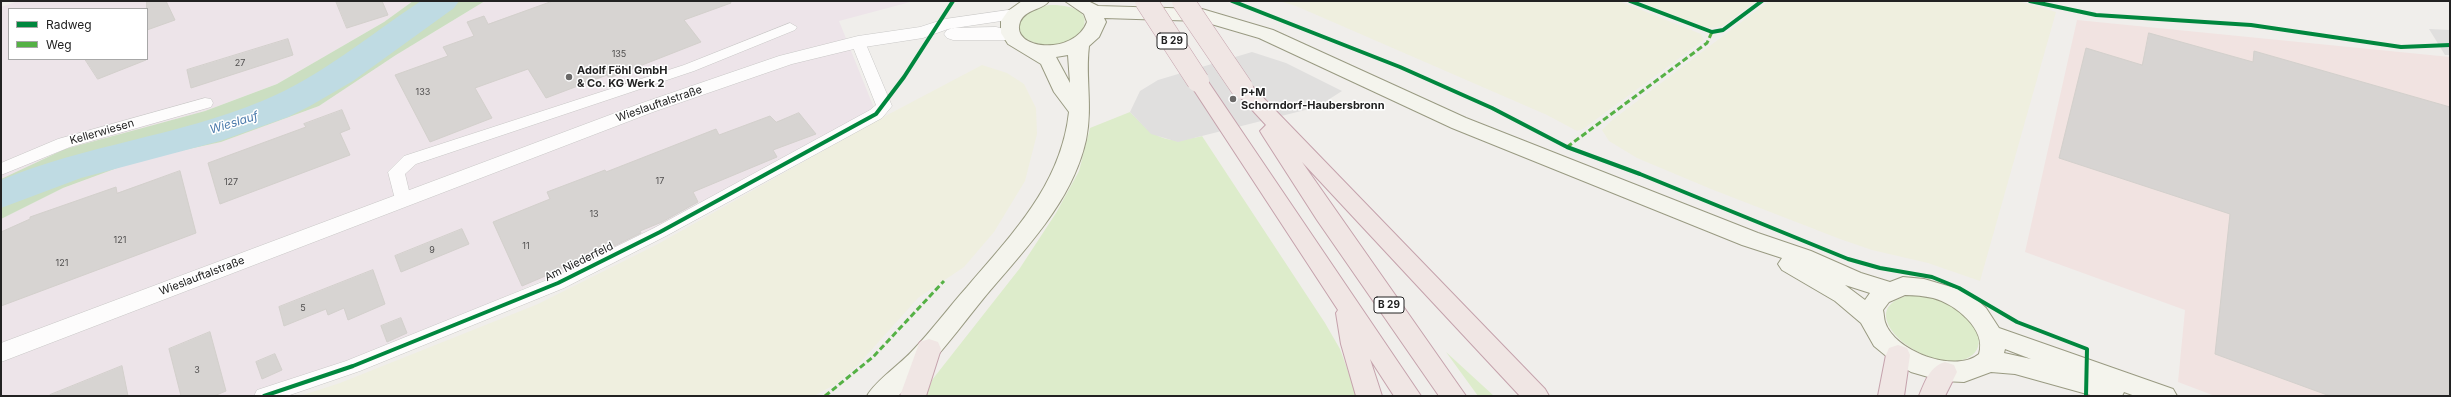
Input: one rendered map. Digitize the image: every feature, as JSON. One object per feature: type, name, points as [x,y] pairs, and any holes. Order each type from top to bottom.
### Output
[{"type":"highway","name":"B 29","points":[[1146,1],[1347,307],[1408,396]]},
{"type":"highway","name":"B 29","points":[[1183,1],[1325,214],[1454,396]]},
{"type":"highway","points":[[1242,88],[1351,200],[1536,396]]},
{"type":"highway","points":[[1347,307],[1353,344],[1369,396]]},
{"type":"highway","points":[[893,394],[929,349]]},
{"type":"highway","points":[[1891,396],[1898,355]]},
{"type":"highway","points":[[1932,396],[1938,381],[1945,372]]},
{"type":"main road","name":"Wieslauftalstraße","points":[[1015,14],[1024,7],[1040,1]]},
{"type":"main road","points":[[1074,1],[1093,12],[1202,15],[1266,34],[1444,117],[1750,239],[1804,258],[1853,279],[1889,290]]},
{"type":"main road","points":[[1093,12],[1097,23],[1095,32]]},
{"type":"main road","points":[[1015,14],[1008,29],[1011,36],[1025,48],[1036,51],[1064,51],[1079,46],[1095,32],[1124,24],[1161,21],[1226,23]]},
{"type":"main road","points":[[929,349],[1033,224],[1051,197],[1074,144],[1080,92],[1076,59],[1079,46]]},
{"type":"main road","points":[[1036,51],[1049,61],[1064,92],[1078,110]]},
{"type":"main road","points":[[1750,239],[1843,295],[1872,319],[1881,337],[1898,355],[1923,367],[1945,372],[1969,371],[1987,362],[2015,364],[2127,396]]},
{"type":"main road","points":[[1872,319],[1872,307],[1878,297],[1889,290],[1903,286],[1920,286],[1939,290],[1957,298],[1977,313],[1985,322],[1992,335],[1993,349],[1987,362]]},
{"type":"main road","points":[[1992,335],[2164,396]]},
{"type":"street","name":"Wieslauftalstraße","points":[[1,352],[402,199],[646,108],[786,60],[858,42],[923,32],[945,24],[1015,14]]},
{"type":"street","points":[[402,199],[396,172],[410,160],[688,68],[790,27]]},
{"type":"street","name":"Wieslauftalstraße","points":[[923,32],[943,34],[996,33],[1011,36]]},
{"type":"street","name":"Am Niederfeld","points":[[264,396],[353,366],[558,283],[681,221],[876,114],[884,106],[858,42]]},
{"type":"street","name":"Kellerwiesen","points":[[1,168],[64,143],[205,103]]},
{"type":"shaded area","points":[[18,1],[413,1],[384,22],[277,84],[205,111],[65,149],[1,179],[1,7]]},
{"type":"shaded area","points":[[485,1],[914,1],[839,21],[874,108],[662,228],[375,353],[251,396],[1,396],[1,219],[63,188],[139,160],[221,142],[319,106],[396,55]]},
{"type":"shaded area","points":[[2077,20],[2450,57],[2450,396],[2215,396],[2178,382],[2185,310],[2025,252]]},
{"type":"shaded area","points":[[2429,29],[2450,30],[2450,55],[2445,55]]},
{"type":"shaded area","name":"P+M Schorndorf-Haubersbronn","points":[[1252,52],[1286,63],[1342,91],[1317,107],[1178,142],[1151,134],[1130,112],[1140,91],[1158,80]]},
{"type":"green space","points":[[413,1],[485,1],[396,55],[319,106],[221,142],[139,160],[63,188],[1,219],[1,179],[65,149],[205,111],[277,84],[384,22]]},
{"type":"green space","points":[[1279,1],[1619,1],[1701,34],[1704,40],[1583,129],[1577,131],[1547,115],[1296,6]]},
{"type":"green space","points":[[1638,1],[1756,1],[1723,26],[1711,28],[1701,26]]},
{"type":"green space","points":[[1769,1],[2018,1],[2056,12],[1980,281],[1928,263],[1872,250],[1840,239],[1711,189],[1637,158],[1609,141],[1602,130],[1611,121]]},
{"type":"green space","points":[[1049,5],[1071,7],[1082,14],[1085,23],[1080,32],[1070,40],[1056,45],[1039,44],[1022,36],[1018,24],[1023,16],[1035,9]]},
{"type":"green space","points":[[982,65],[1007,73],[1024,84],[1036,108],[1037,134],[1025,181],[994,232],[964,267],[918,298],[858,365],[836,384],[814,396],[300,396],[340,383],[538,304],[658,244],[874,122]]},
{"type":"green space","points":[[1130,112],[1147,128],[1162,138],[1179,140],[1202,136],[1325,323],[1340,349],[1357,396],[925,396],[932,380],[1020,268],[1056,213],[1079,171],[1090,128]]},
{"type":"green space","points":[[1918,294],[1944,299],[1957,306],[1971,319],[1978,334],[1979,341],[1975,353],[1963,360],[1954,361],[1936,359],[1918,352],[1903,342],[1892,331],[1886,319],[1888,308],[1898,299]]},
{"type":"green space","points":[[1446,352],[1494,396],[1478,396]]},
{"type":"building","points":[[147,1],[166,1],[175,20],[148,30]]},
{"type":"building","points":[[336,1],[382,1],[388,15],[347,28]]},
{"type":"building","points":[[553,1],[730,1],[731,3],[684,20],[701,42],[609,78],[607,75],[546,98],[528,69],[475,88],[492,118],[430,142],[395,75],[448,56],[443,47],[474,36],[467,22],[484,16],[488,24]]},
{"type":"building","points":[[2149,33],[2253,62],[2254,51],[2450,107],[2450,396],[2330,396],[2215,354],[2230,214],[2059,158],[2086,48],[2142,65]]},
{"type":"building","points":[[288,39],[293,55],[191,88],[187,70]]},
{"type":"building","points":[[86,60],[146,60],[98,79]]},
{"type":"building","points":[[342,110],[350,129],[340,133],[350,155],[220,204],[208,163],[306,127],[304,124]]},
{"type":"building","points":[[799,113],[816,134],[773,150],[777,157],[693,192],[698,202],[662,222],[640,231],[641,233],[606,250],[522,286],[493,222],[550,199],[547,192],[605,170],[606,172],[716,129],[719,135],[770,116],[776,122]]},
{"type":"building","points":[[180,171],[196,233],[1,306],[1,232],[30,219],[30,217],[116,187],[117,193]]},
{"type":"building","points":[[462,229],[469,244],[401,272],[395,256]]},
{"type":"building","points":[[373,270],[385,304],[348,320],[344,308],[328,315],[326,309],[284,326],[279,307]]},
{"type":"building","points":[[401,318],[407,333],[387,342],[381,326]]},
{"type":"building","points":[[210,332],[226,391],[214,396],[181,396],[169,349]]},
{"type":"building","points":[[275,354],[282,370],[262,379],[256,362]]},
{"type":"building","points":[[122,366],[128,396],[50,396],[50,395]]},
{"type":"waterway","name":"Wieslauf","points":[[1,195],[68,169],[207,133],[242,122],[275,109],[298,98],[341,73],[443,1]]},
{"type":"marked path","points":[[1567,147],[1707,43],[1712,32]]},
{"type":"marked path","points":[[825,396],[858,371],[888,343],[944,281]]},
{"type":"cycle path","points":[[264,396],[353,366],[558,283],[660,232],[876,114],[904,77],[953,1]]},
{"type":"cycle path","points":[[1232,1],[1272,15],[1400,67],[1492,108],[1567,147],[1640,174],[1848,259],[1880,268],[1932,277],[1959,288],[2017,322],[2087,349],[2086,396]]},
{"type":"cycle path","points":[[1630,1],[1712,32],[1723,30],[1762,1]]},
{"type":"cycle path","points":[[2030,1],[2096,15],[2251,25],[2401,47],[2450,45]]},
{"type":"place","name":"Adolf Föhl GmbH & Co. KG Werk 2","points":[[569,77]]},
{"type":"place","name":"P+M Schorndorf-Haubersbronn","points":[[1233,99]]}]
